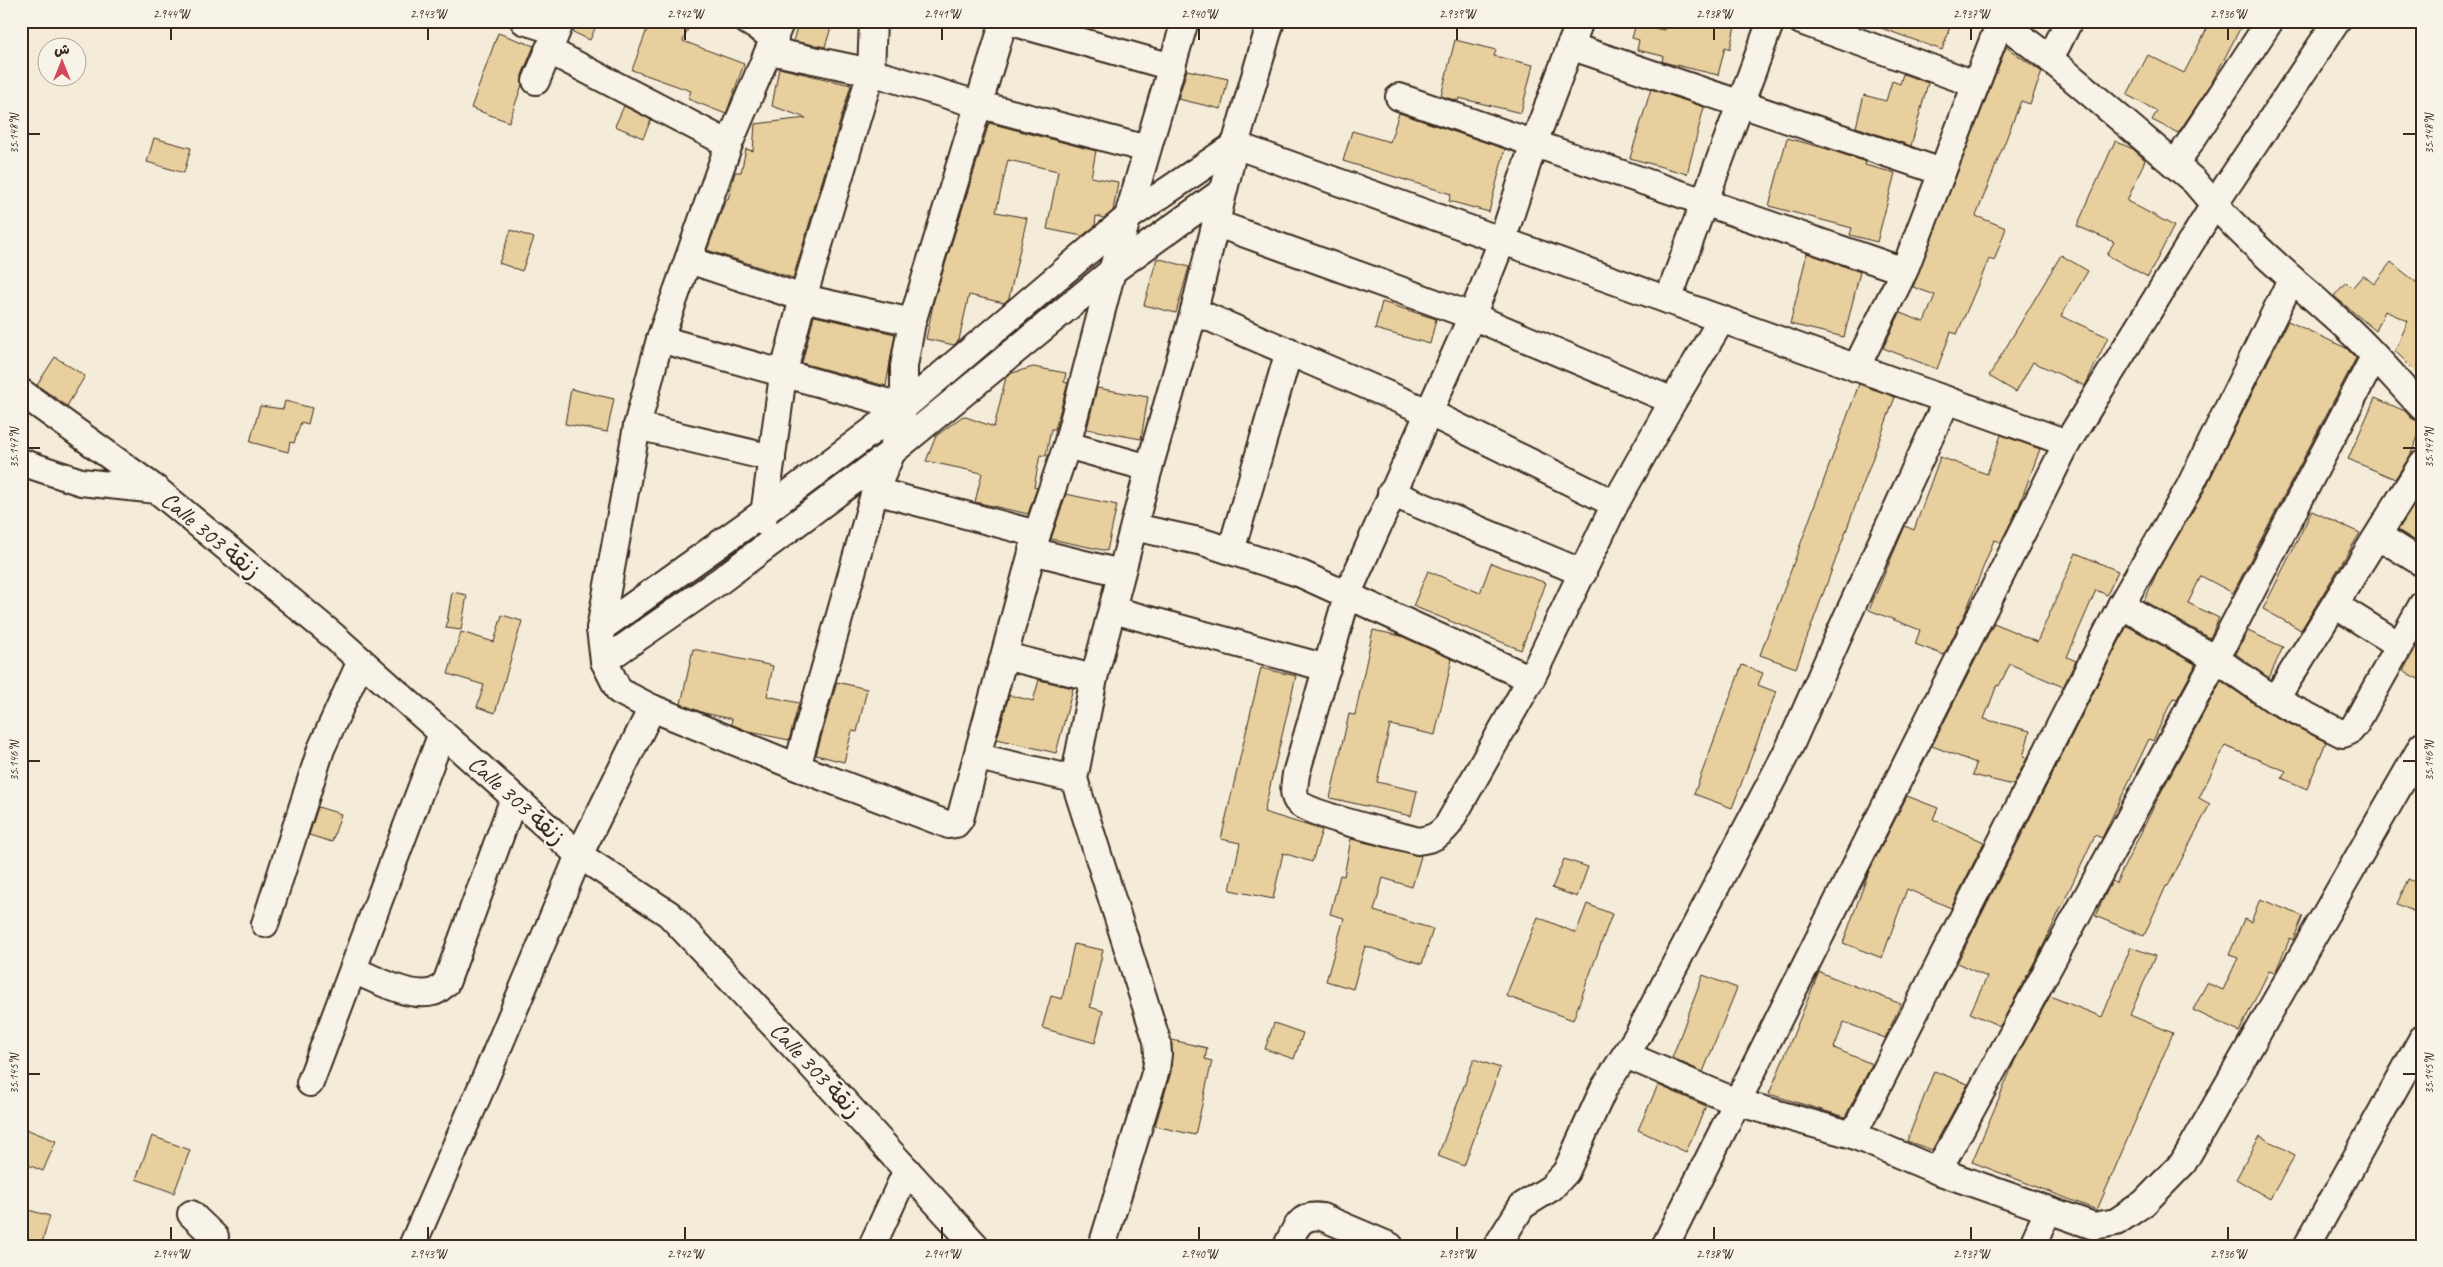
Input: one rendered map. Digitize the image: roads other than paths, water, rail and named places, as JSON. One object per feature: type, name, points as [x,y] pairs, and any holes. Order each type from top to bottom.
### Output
[{"type":"street","points":[[524,21],[555,34],[729,144]]},
{"type":"street","points":[[747,21],[775,37],[871,72],[977,104],[1147,149]]},
{"type":"street","points":[[761,550],[763,513],[783,375],[803,298],[871,72],[873,21]]},
{"type":"street","points":[[797,767],[875,491],[892,452],[904,407],[904,366],[912,322],[977,104],[1004,21]]},
{"type":"street","points":[[1008,21],[1172,67]]},
{"type":"street","points":[[775,37],[729,144],[660,339],[637,426],[600,629],[604,661],[619,691],[652,708],[797,767],[949,825],[956,824],[960,818],[978,757],[1035,542],[1067,445],[1112,271],[1185,21]]},
{"type":"street","points":[[1103,1246],[1156,1070],[1158,1054],[1154,1033],[1074,779],[1094,678],[1149,468],[1194,311],[1235,145],[1271,21]]},
{"type":"street","points":[[1580,21],[1534,144],[1502,240],[1472,316],[1348,593],[1296,774],[1294,795],[1300,804],[1316,812],[1418,841],[1431,840],[1448,825],[1531,679],[1616,504],[1673,400],[1722,320]]},
{"type":"street","points":[[1668,300],[1706,203],[1771,21]]},
{"type":"street","points":[[1801,21],[1974,84]]},
{"type":"street","points":[[2050,59],[2070,21]]},
{"type":"street","points":[[2175,165],[2270,21]]},
{"type":"street","points":[[1665,1246],[2067,443],[2214,206],[2337,21]]},
{"type":"street","points":[[1856,368],[1904,271],[1974,84],[2000,22],[2050,59],[2194,181],[2214,206],[2291,280],[2349,330],[2422,407]]},
{"type":"street","points":[[536,80],[555,34]]},
{"type":"street","points":[[1570,46],[1942,172]]},
{"type":"street","points":[[1400,97],[1904,271]]},
{"type":"street","points":[[600,629],[763,513],[904,407],[1127,218],[1235,145]]},
{"type":"street","points":[[1235,145],[2067,443]]},
{"type":"street","points":[[604,661],[761,550],[892,452],[1112,271],[1223,191]]},
{"type":"street","points":[[1215,223],[1472,316],[1673,400]]},
{"type":"street","points":[[689,260],[803,298],[912,322]]},
{"type":"street","points":[[1853,1135],[2121,605],[2189,488],[2291,280]]},
{"type":"street","points":[[1194,311],[1430,413],[1616,504]]},
{"type":"street","points":[[660,339],[783,375],[904,407]]},
{"type":"street","points":[[1231,550],[1289,351]]},
{"type":"street","points":[[1938,1171],[2216,659],[2374,357]]},
{"type":"street","name":"Calle 303 زنقة","points":[[21,392],[157,490],[361,661],[578,854],[669,914],[907,1170],[968,1242]]},
{"type":"street","points":[[1497,1246],[1522,1206],[1552,1188],[1566,1172],[1604,1088],[1626,1055],[1790,746],[1947,400]]},
{"type":"street","points":[[637,426],[772,458]]},
{"type":"street","points":[[1067,445],[1149,468]]},
{"type":"street","points":[[21,462],[81,482],[157,490]]},
{"type":"street","points":[[2275,700],[2422,464]]},
{"type":"street","points":[[875,491],[1035,542],[1122,573]]},
{"type":"street","points":[[1392,493],[1583,573]]},
{"type":"street","points":[[1134,527],[1231,550],[1302,574],[1348,593],[1531,679]]},
{"type":"street","points":[[2378,536],[2422,563]]},
{"type":"street","points":[[2121,605],[2216,659],[2275,700],[2340,734],[2347,733],[2355,725],[2422,605]]},
{"type":"street","points":[[2335,605],[2399,645]]},
{"type":"street","points":[[1113,610],[1327,668]]},
{"type":"street","points":[[1005,656],[1094,678]]},
{"type":"street","points":[[265,924],[321,749],[361,661]]},
{"type":"street","points":[[412,1246],[482,1086],[578,854],[652,708]]},
{"type":"street","points":[[310,1083],[442,733]]},
{"type":"street","points":[[1626,1055],[1736,1102],[1853,1135],[1938,1171],[2048,1212],[2094,1226],[2116,1222],[2144,1203],[2183,1163],[2422,746]]},
{"type":"street","points":[[978,757],[1074,779]]},
{"type":"street","points":[[353,970],[394,987],[414,992],[432,993],[446,983],[514,798]]},
{"type":"street","points":[[2307,1246],[2422,1039]]},
{"type":"street","points":[[872,1246],[907,1170]]},
{"type":"street","points":[[2032,1246],[2048,1212]]},
{"type":"street","points":[[191,1214],[215,1236],[213,1246]]},
{"type":"street","points":[[1287,1246],[1297,1224],[1309,1216],[1315,1216],[1390,1246]]}]
